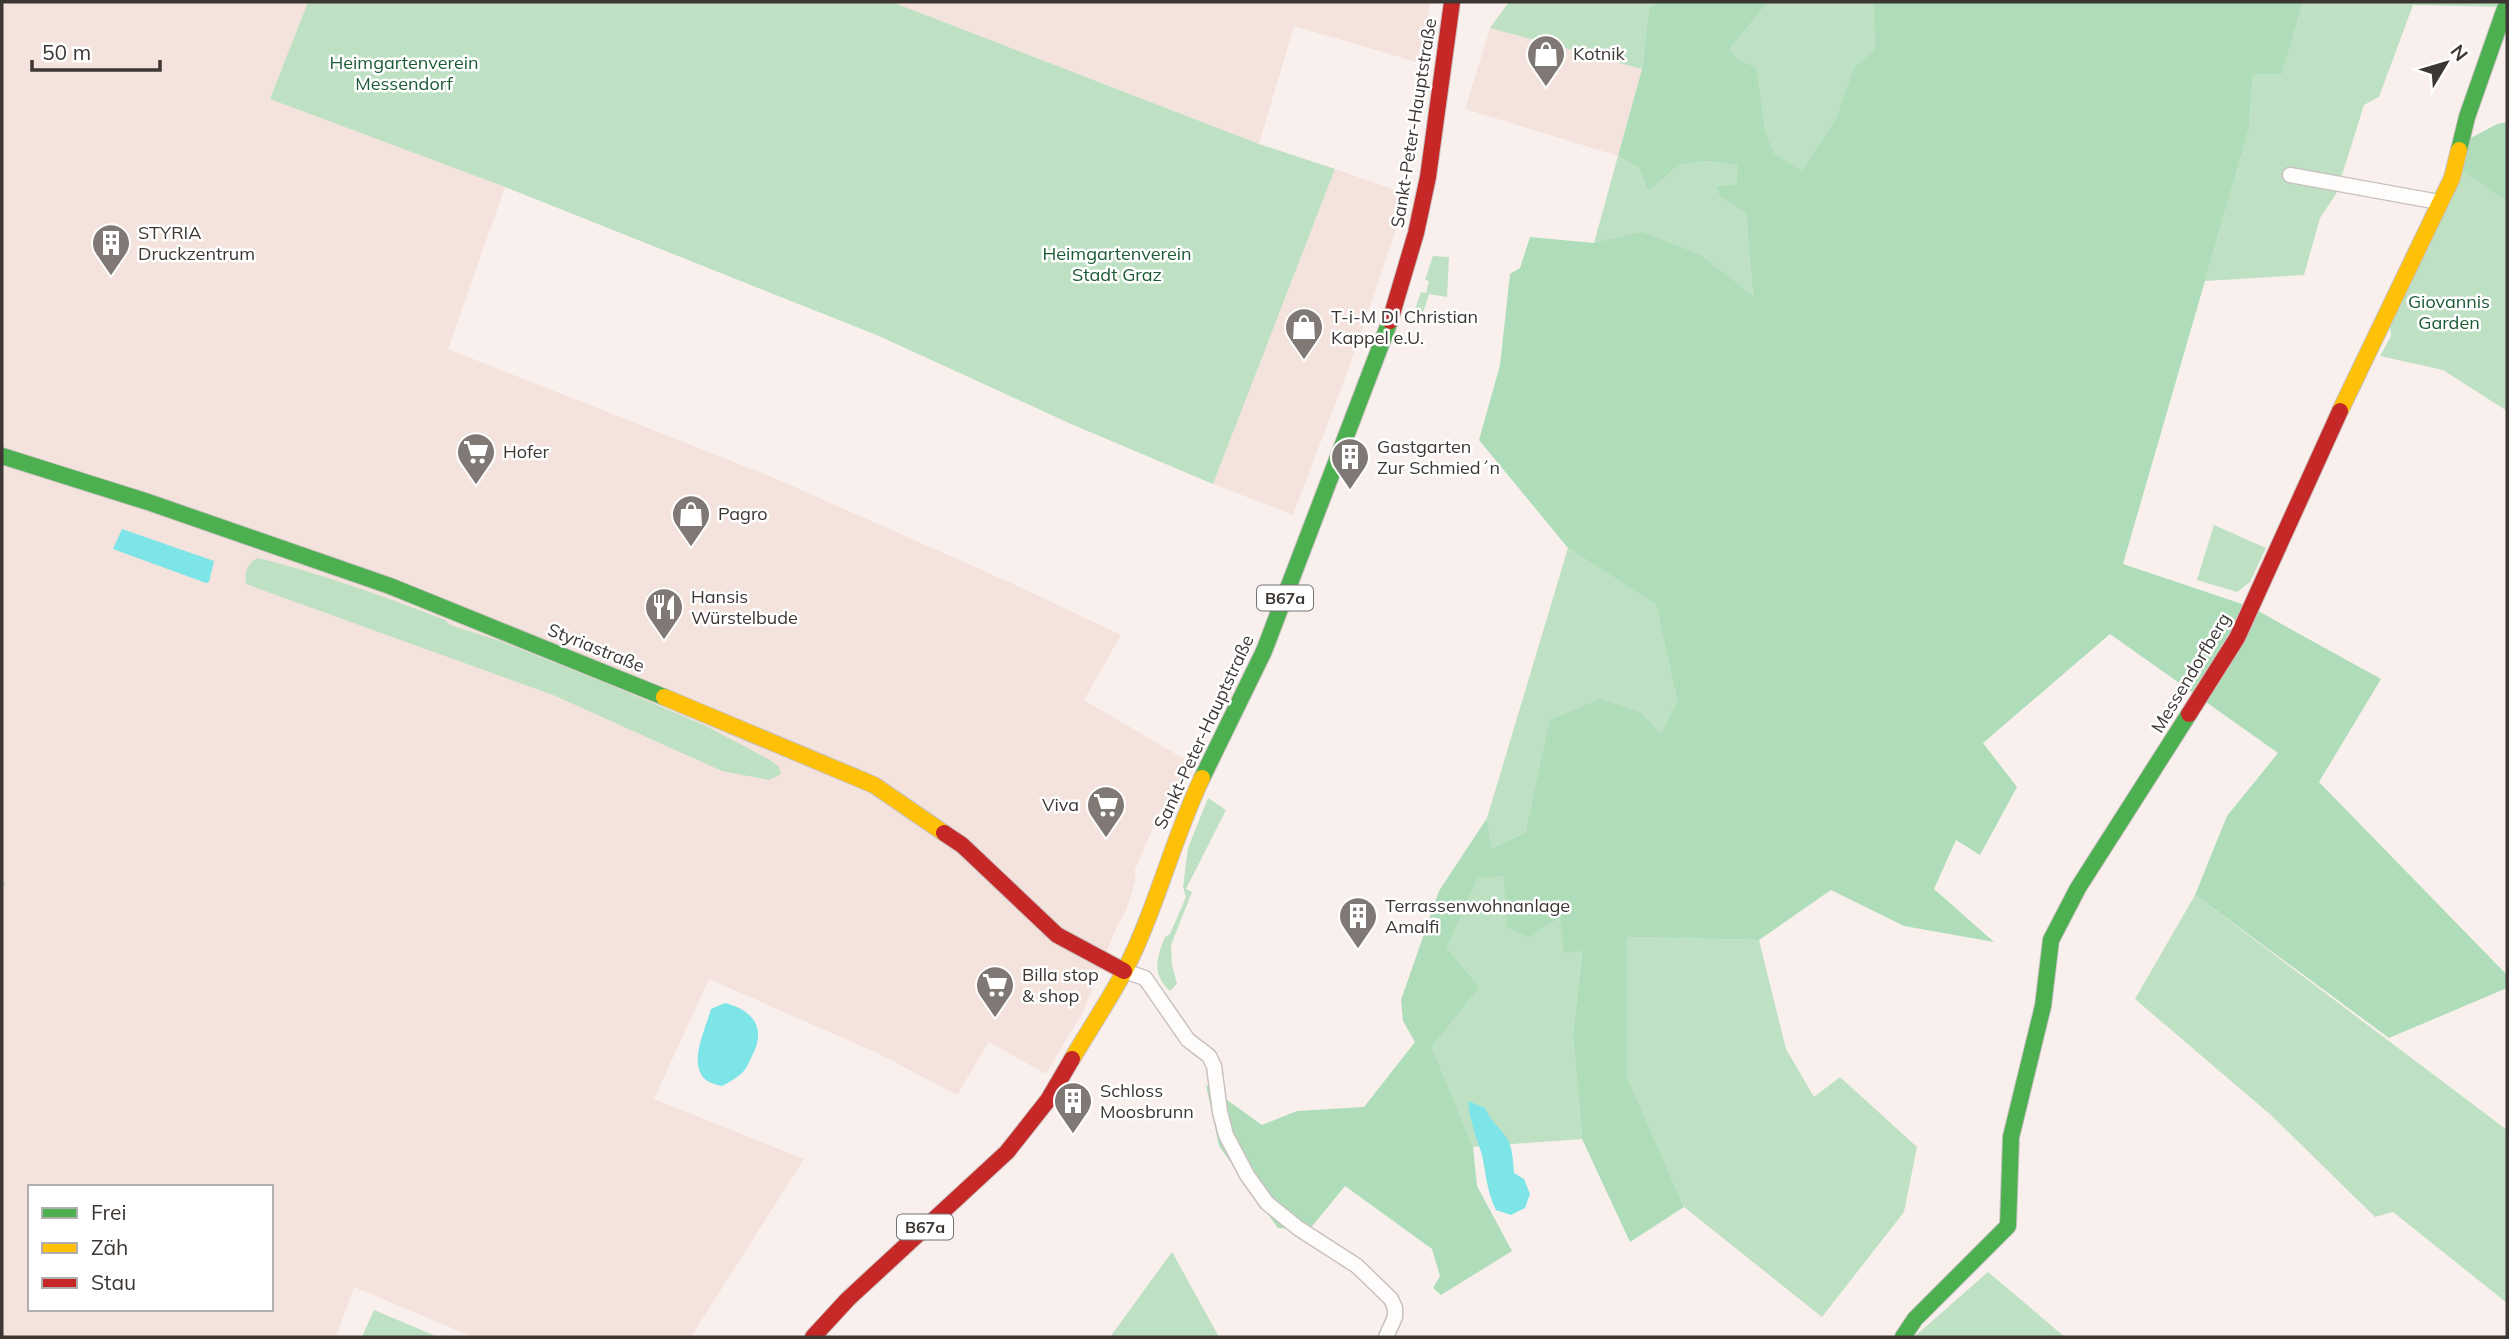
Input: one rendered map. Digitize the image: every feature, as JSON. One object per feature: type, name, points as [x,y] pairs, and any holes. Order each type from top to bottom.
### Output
[{"type":"street","name":"Sankt-Peter-Hauptstraße","points":[[813,1337],[848,1299],[1007,1152],[1048,1100],[1124,971],[1155,898],[1183,818],[1264,652],[1390,320],[1416,233],[1426,186],[1452,2]]},
{"type":"street","name":"Messendorfberg","points":[[1903,1337],[1915,1319],[2008,1226],[2011,1137],[2043,1006],[2051,940],[2078,888],[2237,638],[2351,386],[2452,178],[2467,117],[2507,3]]},
{"type":"street","points":[[2290,175],[2439,202]]},
{"type":"street","name":"Styriastraße","points":[[2,456],[157,505],[390,586],[583,663],[874,785],[962,845],[1057,934],[1124,971]]},
{"type":"street","points":[[1124,971],[1145,978],[1188,1040],[1209,1056],[1214,1066],[1226,1135],[1247,1175],[1267,1203],[1298,1228],[1357,1266],[1391,1299],[1395,1307],[1395,1317],[1386,1337]]},
{"type":"shaded area","points":[[2,2],[308,2],[271,99],[505,187],[448,349],[772,477],[1121,635],[1084,700],[1193,764],[1159,814],[1135,870],[1135,881],[1126,911],[1117,926],[1084,1010],[1046,1074],[989,1042],[957,1095],[879,1054],[709,979],[654,1099],[804,1159],[691,1337],[473,1337],[354,1287],[336,1337],[2,1337]]},
{"type":"shaded area","points":[[892,2],[1430,2],[1423,64],[1294,26],[1259,144]]},
{"type":"shaded area","points":[[1490,28],[1642,69],[1618,156],[1465,109]]},
{"type":"shaded area","points":[[1335,169],[1399,191],[1396,229],[1350,365],[1293,515],[1213,484]]},
{"type":"green space","name":"Heimgartenverein Stadt Graz","points":[[308,2],[892,2],[1259,144],[1335,169],[1213,484],[1071,424],[879,336],[505,187],[270,99]]},
{"type":"green space","points":[[1509,2],[1657,2],[1649,9],[1642,69],[1490,28]]},
{"type":"green space","points":[[1657,2],[1768,2],[1729,50],[1739,59],[1757,68],[1765,130],[1774,154],[1802,171],[1836,118],[1854,68],[1875,49],[1873,2],[2303,2],[2282,74],[2253,74],[2249,129],[2123,564],[2251,607],[2381,679],[2319,782],[2507,975],[2507,988],[2389,1038],[2195,895],[2227,816],[2278,753],[2110,634],[1983,743],[2017,787],[1980,855],[1956,840],[1934,889],[1994,942],[1904,926],[1831,890],[1759,940],[1627,937],[1627,1076],[1684,1207],[1630,1242],[1582,1139],[1573,1034],[1582,951],[1564,953],[1560,917],[1529,937],[1507,927],[1504,876],[1478,878],[1447,948],[1480,987],[1432,1047],[1473,1147],[1477,1186],[1512,1251],[1441,1295],[1433,1288],[1440,1276],[1432,1249],[1345,1186],[1309,1230],[1278,1228],[1219,1146],[1206,1085],[1262,1125],[1297,1111],[1364,1107],[1415,1042],[1403,1021],[1401,1000],[1439,891],[1487,818],[1492,848],[1525,833],[1549,721],[1600,699],[1640,712],[1661,734],[1677,701],[1656,605],[1568,548],[1479,440],[1500,365],[1510,274],[1520,268],[1530,237],[1594,243],[1642,232],[1701,255],[1753,296],[1746,214],[1719,196],[1716,186],[1737,184],[1738,166],[1708,161],[1679,165],[1648,192],[1639,168],[1618,156],[1642,69],[1649,9]]},
{"type":"green space","points":[[1768,2],[1873,2],[1875,49],[1854,69],[1836,118],[1802,172],[1774,155],[1765,130],[1757,68],[1739,59],[1729,50]]},
{"type":"green space","points":[[2303,2],[2507,2],[2505,7],[2413,5],[2379,97],[2364,105],[2336,194],[2320,218],[2304,275],[2205,281],[2249,129],[2253,74],[2282,74]]},
{"type":"green space","points":[[2507,122],[2507,202],[2460,169],[2469,139],[2497,124]]},
{"type":"green space","points":[[1618,156],[1639,168],[1648,192],[1679,165],[1708,161],[1738,166],[1738,184],[1716,186],[1719,196],[1746,214],[1753,297],[1701,255],[1594,243]]},
{"type":"green space","name":"Giovannis Garden","points":[[2460,169],[2507,202],[2507,411],[2443,370],[2380,356],[2391,336],[2388,309]]},
{"type":"green space","points":[[1433,256],[1449,257],[1447,297],[1429,294],[1423,313],[1413,315],[1421,292],[1426,293],[1429,281],[1425,280]]},
{"type":"green space","points":[[2214,525],[2266,548],[2250,582],[2237,592],[2197,580]]},
{"type":"green space","points":[[1568,548],[1656,605],[1677,701],[1661,735],[1549,721],[1525,833],[1492,848],[1487,818]]},
{"type":"green space","points":[[258,558],[375,594],[603,682],[704,725],[770,760],[779,767],[781,774],[769,780],[722,771],[553,695],[246,584],[247,569]]},
{"type":"green space","points":[[1208,798],[1226,810],[1186,889],[1192,892],[1171,945],[1177,984],[1170,991],[1160,978],[1158,958],[1165,937],[1170,934],[1186,897],[1183,887],[1188,848]]},
{"type":"green space","points":[[1504,875],[1561,917],[1582,950],[1573,1034],[1582,1139],[1473,1147],[1432,1047],[1480,987],[1447,948],[1478,878]]},
{"type":"green space","points":[[2195,895],[2507,1130],[2507,1303],[2393,1212],[2375,1217],[2272,1116],[2135,999]]},
{"type":"green space","points":[[1627,937],[1759,940],[1786,1049],[1814,1097],[1840,1077],[1917,1147],[1904,1212],[1822,1317],[1684,1207],[1627,1076]]},
{"type":"green space","points":[[1172,1252],[1219,1337],[1110,1337]]},
{"type":"green space","points":[[1988,1272],[2065,1337],[1914,1337]]},
{"type":"green space","points":[[374,1310],[438,1337],[362,1337]]},
{"type":"water","points":[[122,529],[214,561],[209,582],[113,549]]},
{"type":"water","points":[[725,1003],[750,1015],[755,1022],[758,1037],[744,1070],[722,1086],[708,1081],[701,1073],[698,1056],[711,1009]]},
{"type":"water","points":[[1468,1101],[1485,1108],[1508,1140],[1514,1173],[1524,1179],[1530,1194],[1525,1208],[1511,1215],[1496,1210],[1493,1203]]},
{"type":"railway","points":[[2,883],[6,884]]},
{"type":"traffic: fast","points":[[2459,150],[2467,117],[2507,3]]},
{"type":"traffic: fast","points":[[1202,778],[1264,651],[1390,321]]},
{"type":"traffic: fast","points":[[2,456],[148,502],[390,586],[664,697]]},
{"type":"traffic: fast","points":[[1903,1337],[1915,1319],[2008,1226],[2011,1137],[2043,1006],[2051,940],[2078,888],[2189,714]]},
{"type":"traffic: slow","points":[[2340,411],[2452,178],[2459,150]]},
{"type":"traffic: slow","points":[[664,697],[874,785],[944,833]]},
{"type":"traffic: slow","points":[[1072,1059],[1118,983],[1135,948],[1202,778]]},
{"type":"traffic: jam","points":[[1390,321],[1416,233],[1428,177],[1452,2]]},
{"type":"traffic: jam","points":[[2189,714],[2237,638],[2340,411]]},
{"type":"traffic: jam","points":[[944,833],[962,845],[1057,935],[1124,971]]},
{"type":"traffic: jam","points":[[813,1337],[848,1299],[1007,1152],[1048,1100],[1072,1059]]},
{"type":"place","name":"Kotnik","points":[[1546,88]]},
{"type":"place","name":"STYRIA Druckzentrum","points":[[111,277]]},
{"type":"place","name":"T-i-M DI Christian Kappel e.U.","points":[[1304,361]]},
{"type":"place","name":"Hofer","points":[[476,486]]},
{"type":"place","name":"Gastgarten Zur Schmied´n","points":[[1350,491]]},
{"type":"place","name":"Pagro","points":[[691,548]]},
{"type":"place","name":"Hansis Würstelbude","points":[[664,641]]},
{"type":"place","name":"Viva","points":[[1106,839]]},
{"type":"place","name":"Terrassenwohnanlage Amalfi","points":[[1358,950]]},
{"type":"place","name":"Billa stop & shop","points":[[995,1019]]},
{"type":"place","name":"Schloss Moosbrunn","points":[[1073,1135]]},
{"type":"park label","name":"Heimgartenverein Messendorf","points":[[404,73]]}]
